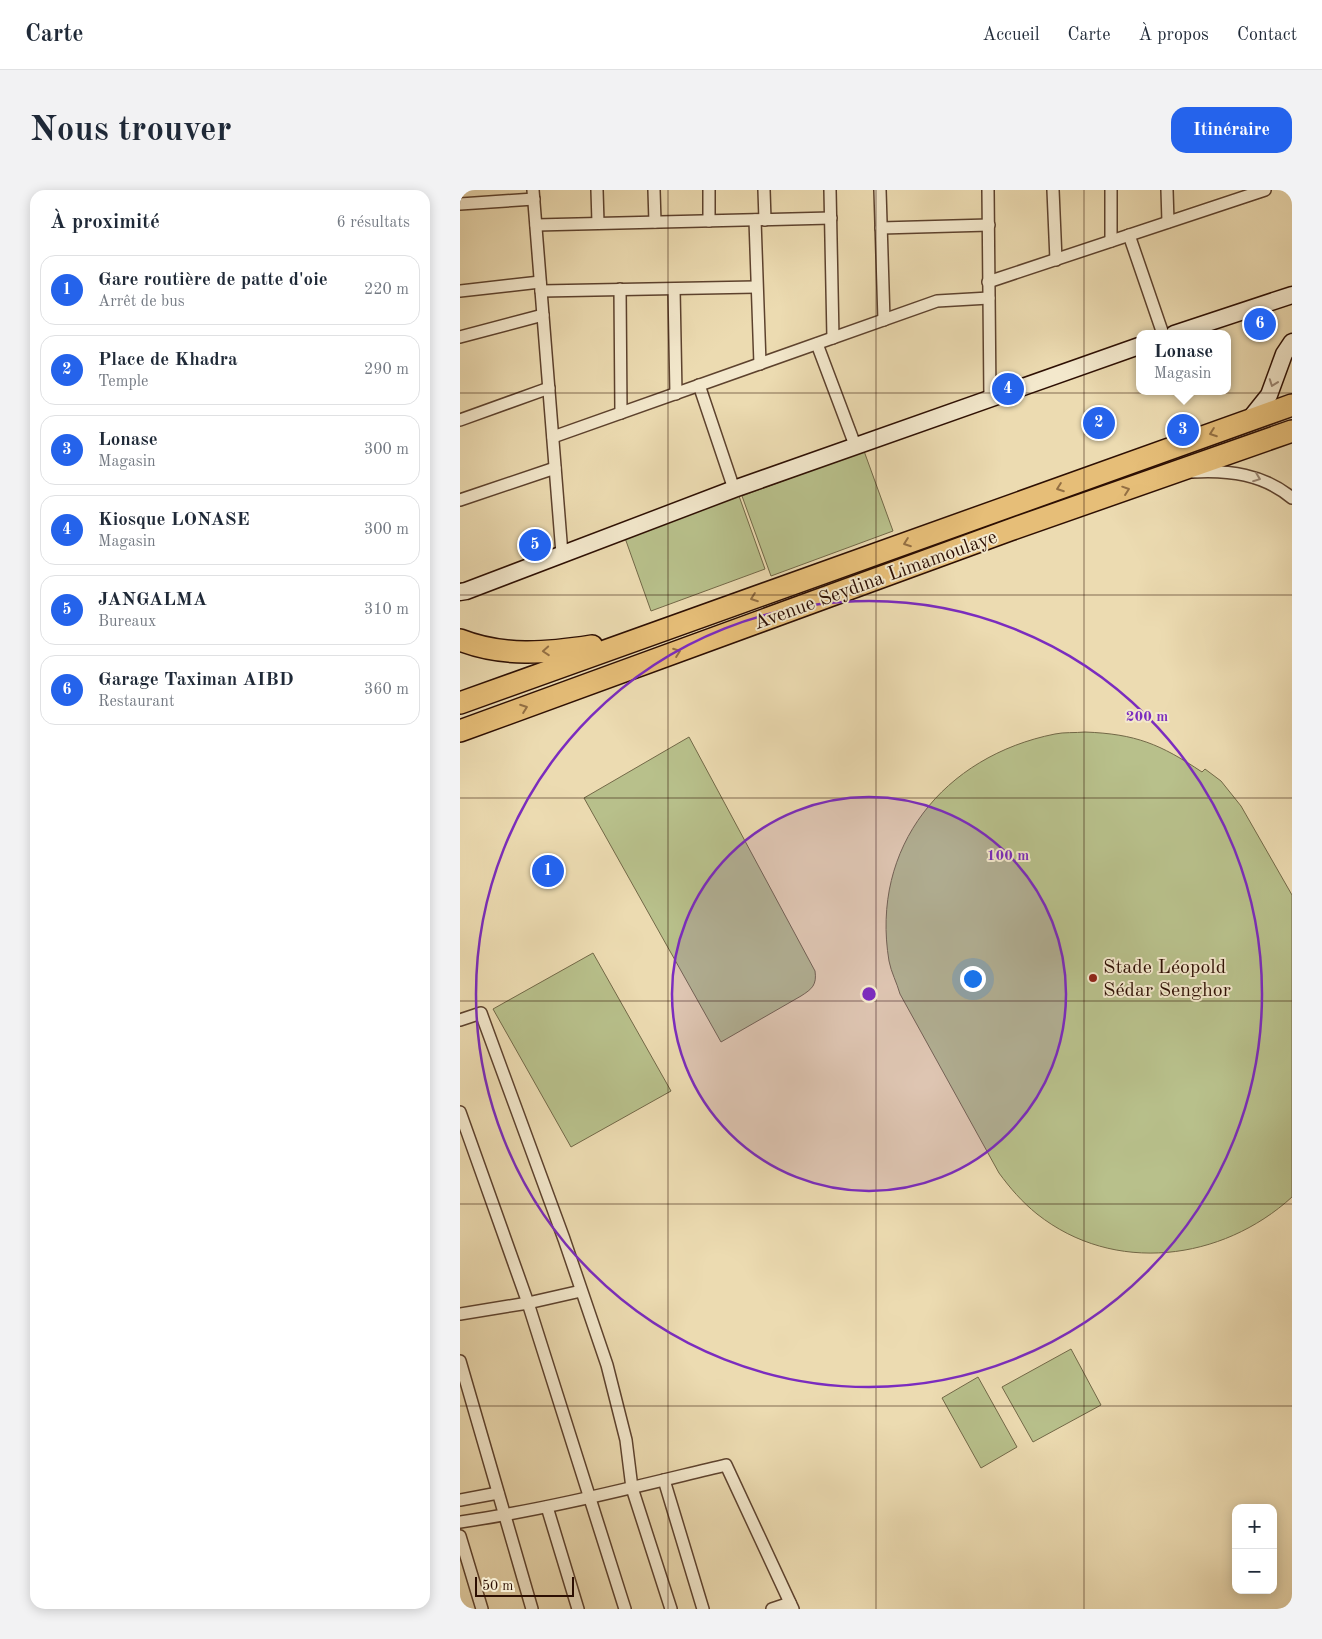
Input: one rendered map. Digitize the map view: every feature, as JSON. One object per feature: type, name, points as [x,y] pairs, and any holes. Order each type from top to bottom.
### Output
[{"type":"highway","name":"Avenue Seydina Limamoulaye","points":[[460,703],[1292,406]]},
{"type":"highway","name":"Avenue Seydina Limamoulaye","points":[[466,731],[1010,530],[1292,431]]},
{"type":"highway","points":[[460,640],[487,649],[534,652],[576,648],[646,636]]},
{"type":"street","points":[[598,190],[598,224]]},
{"type":"street","points":[[654,190],[654,222]]},
{"type":"street","points":[[709,190],[709,221]]},
{"type":"street","points":[[760,364],[756,287],[760,220],[764,190]]},
{"type":"street","points":[[830,190],[833,338]]},
{"type":"street","points":[[880,190],[884,320]]},
{"type":"street","points":[[988,190],[990,398]]},
{"type":"street","points":[[1053,190],[1056,260]]},
{"type":"street","points":[[1111,190],[1111,241]]},
{"type":"street","points":[[1167,190],[1168,222]]},
{"type":"street","points":[[1228,190],[1228,202]]},
{"type":"street","points":[[988,282],[1265,190]]},
{"type":"street","points":[[460,204],[534,195],[562,554]]},
{"type":"street","points":[[536,225],[831,218]]},
{"type":"street","points":[[881,228],[989,226]]},
{"type":"street","points":[[1129,235],[1162,330]]},
{"type":"street","points":[[460,291],[541,286],[620,289],[756,287]]},
{"type":"street","points":[[620,289],[621,413]]},
{"type":"street","points":[[674,289],[676,394]]},
{"type":"street","points":[[1186,330],[1292,295]]},
{"type":"street","points":[[552,437],[937,301],[989,298]]},
{"type":"street","points":[[460,337],[543,315]]},
{"type":"street","points":[[1249,420],[1269,395],[1284,354],[1292,342]]},
{"type":"street","points":[[817,344],[855,445]]},
{"type":"street","points":[[460,592],[734,488],[1136,347]]},
{"type":"street","points":[[699,386],[734,488]]},
{"type":"street","points":[[460,420],[549,388]]},
{"type":"street","points":[[460,500],[555,468]]},
{"type":"street","points":[[1174,473],[1246,474],[1266,482],[1292,498]]},
{"type":"street","points":[[460,1020],[481,1014],[564,1239],[606,1365],[626,1440],[632,1488],[671,1609]]},
{"type":"street","points":[[460,1112],[528,1303],[625,1609]]},
{"type":"street","points":[[460,1314],[528,1303],[581,1291]]},
{"type":"street","points":[[460,1361],[532,1609]]},
{"type":"street","points":[[460,1522],[504,1516],[547,1507],[726,1466],[792,1606],[772,1609]]},
{"type":"street","points":[[664,1480],[703,1609]]},
{"type":"street","points":[[460,1500],[498,1493]]},
{"type":"street","points":[[547,1507],[578,1609]]},
{"type":"street","points":[[460,1536],[482,1609]]},
{"type":"green space","points":[[864,451],[893,531],[771,576],[742,496]]},
{"type":"green space","points":[[739,496],[765,569],[651,611],[625,538]]},
{"type":"green space","name":"Stade Léopold Sédar Senghor","points":[[1085,732],[1119,735],[1147,742],[1173,754],[1202,772],[1205,769],[1221,781],[1241,806],[1292,895],[1292,1197],[1264,1219],[1233,1235],[1201,1247],[1167,1252],[1133,1252],[1099,1246],[1067,1233],[1037,1214],[1016,1195],[999,1173],[900,994],[889,961],[886,919],[891,881],[904,845],[923,813],[949,785],[980,763],[1015,745],[1055,734]]},
{"type":"green space","points":[[689,737],[815,971],[813,986],[808,991],[721,1042],[584,798]]},
{"type":"green space","points":[[593,953],[671,1091],[571,1147],[493,1009]]},
{"type":"green space","points":[[1071,1349],[1101,1405],[1033,1442],[1002,1387]]},
{"type":"green space","points":[[978,1377],[1017,1447],[981,1468],[942,1398]]},
{"type":"place","name":"Garage Taximan AIBD","points":[[1260,324]]},
{"type":"place","name":"Kiosque LONASE","points":[[1008,389]]},
{"type":"place","name":"Place de Khadra","points":[[1099,423]]},
{"type":"place","name":"Lonase","points":[[1183,430]]},
{"type":"place","name":"JANGALMA","points":[[535,545]]},
{"type":"place","name":"Gare routière de patte d'oie","points":[[548,871]]},
{"type":"place","name":"Stade Léopold Sédar Senghor","points":[[1093,978]]}]
